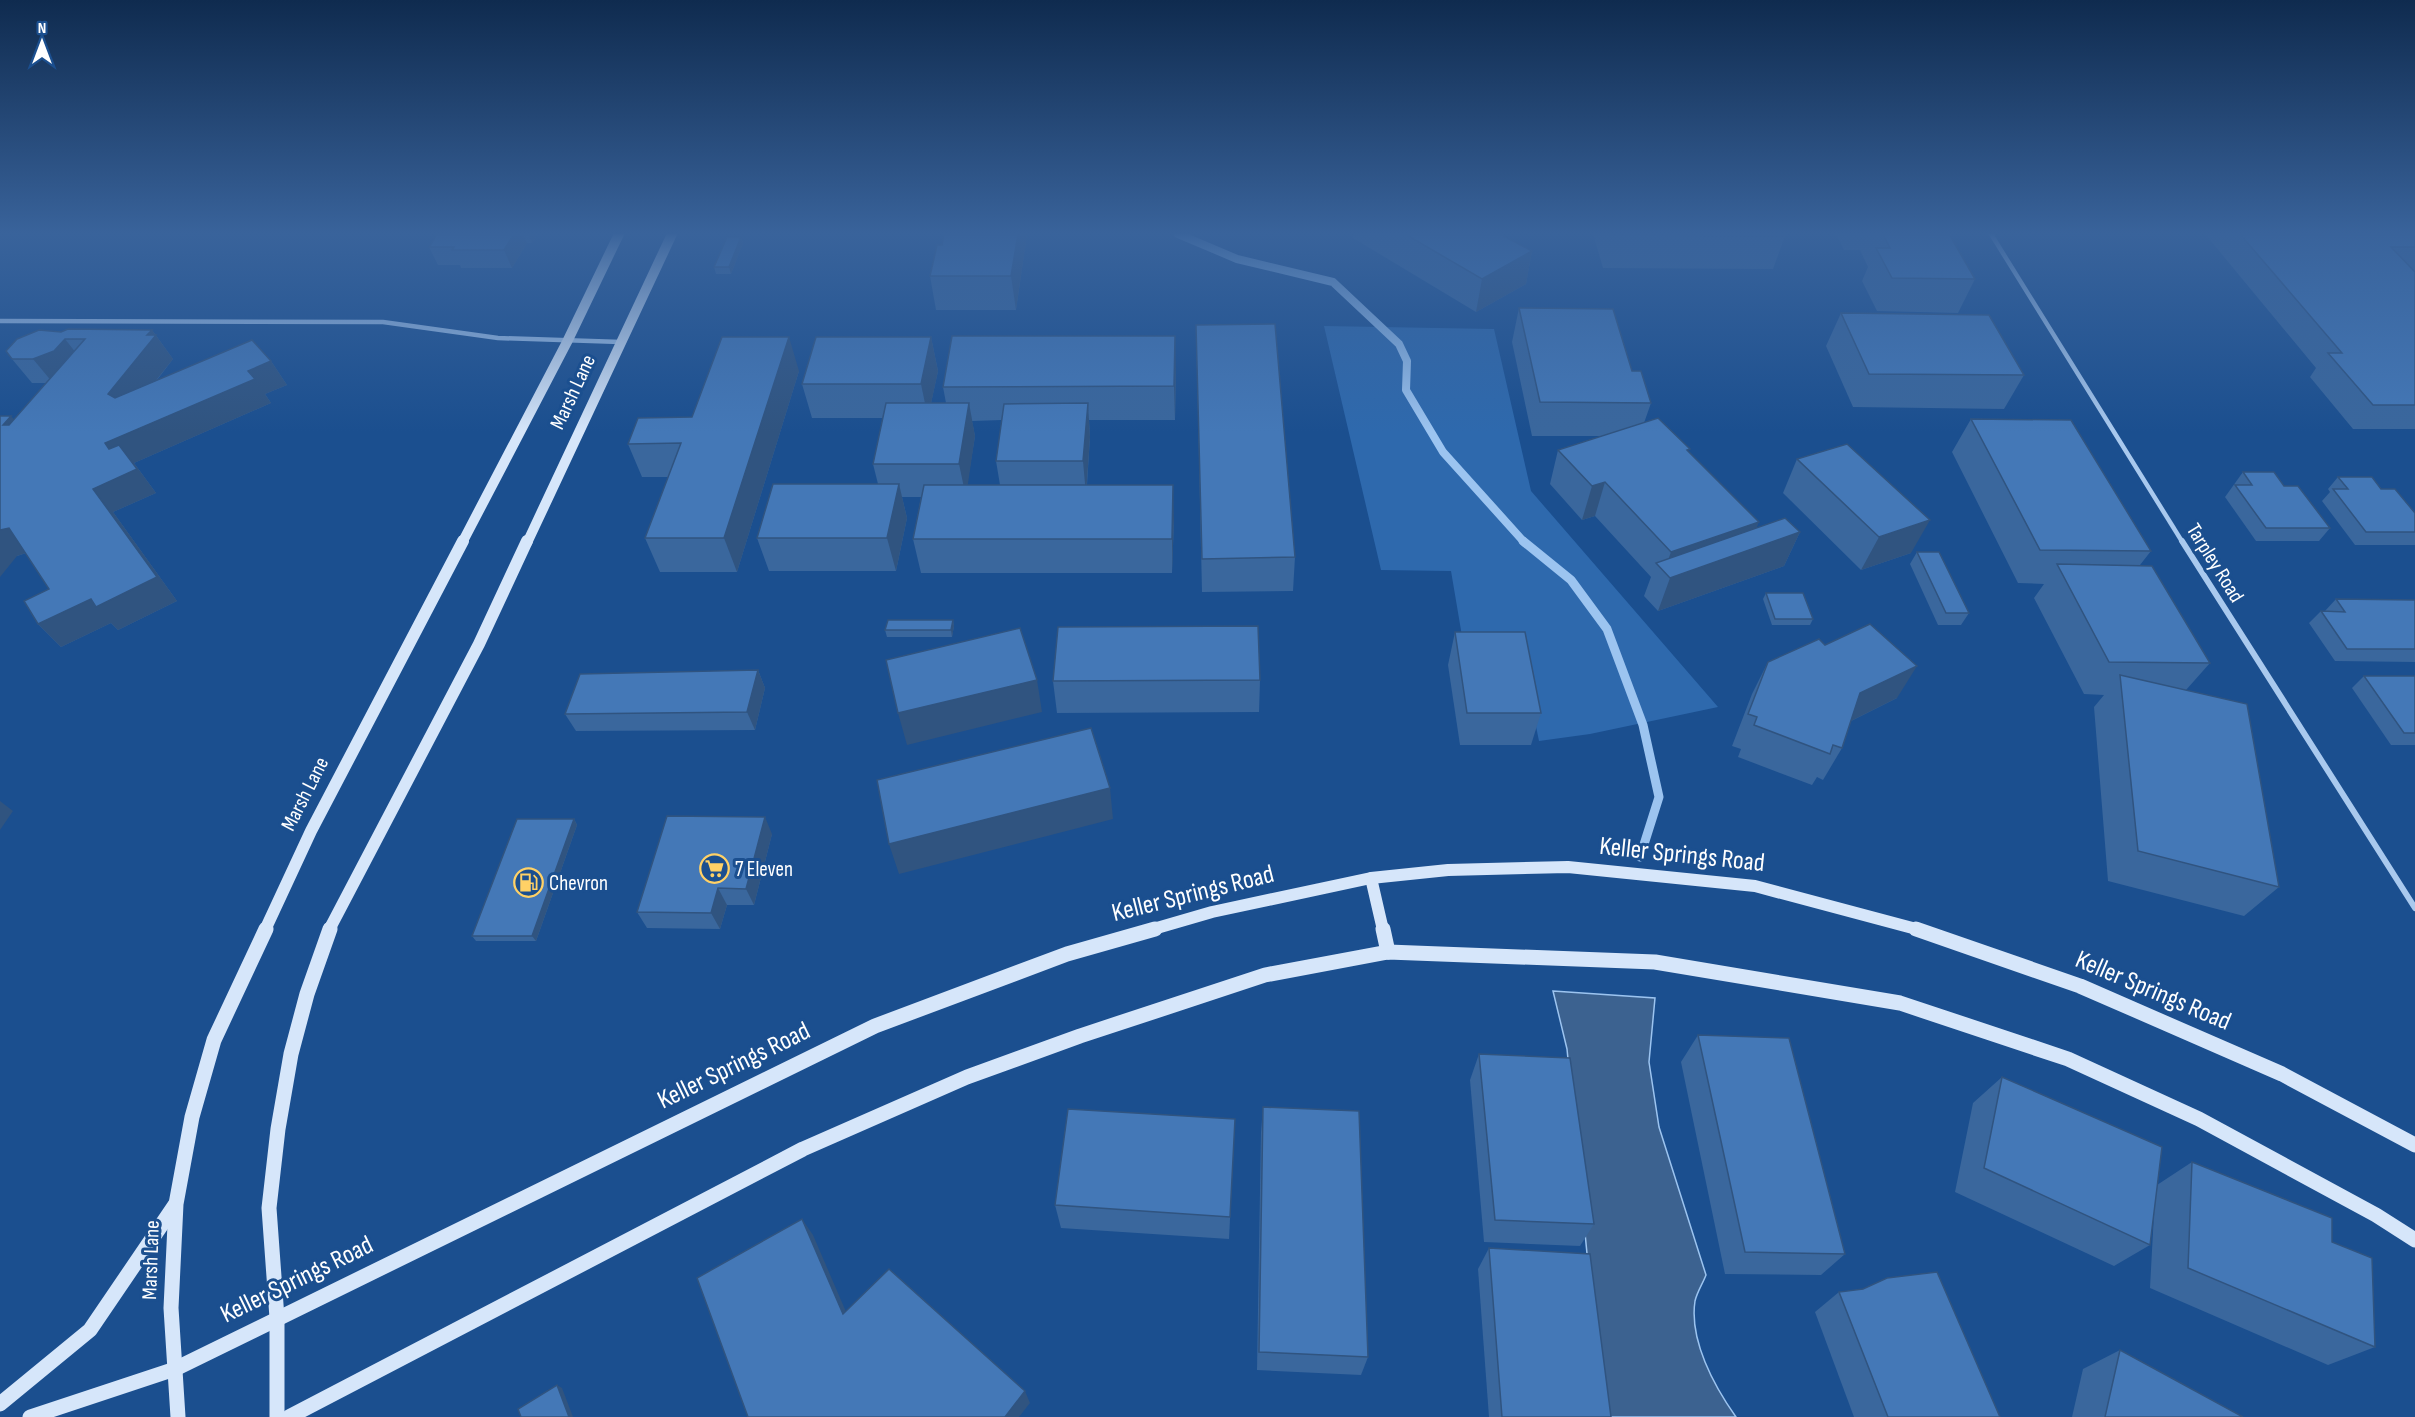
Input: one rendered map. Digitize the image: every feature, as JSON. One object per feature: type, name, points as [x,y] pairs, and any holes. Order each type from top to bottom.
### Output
[{"type":"main road","name":"Marsh Lane","points":[[178,1417],[171,1308],[176,1204],[192,1117],[214,1040],[311,831],[587,300]]},
{"type":"main road","name":"Marsh Lane","points":[[277,1417],[277,1318],[269,1208],[278,1129],[291,1054],[325,938],[358,871],[480,644],[641,300]]},
{"type":"main road","name":"Keller Springs Road","points":[[30,1417],[175,1369],[875,1026],[1067,954],[1212,912],[1371,878],[1448,870],[1568,867],[1755,886],[1822,903],[1928,932],[2080,986],[2282,1074],[2415,1145]]},
{"type":"main road","points":[[1371,878],[1388,952]]},
{"type":"main road","points":[[289,1417],[803,1149],[967,1077],[1080,1036],[1265,975],[1388,952],[1655,962],[1900,1003],[2068,1059],[2199,1119],[2376,1215],[2415,1240]]},
{"type":"main road","points":[[0,1404],[90,1330],[176,1204]]},
{"type":"street","name":"Tarpley Road","points":[[2032,300],[2123,449],[2415,908]]},
{"type":"street","points":[[0,321],[382,321],[498,338],[621,342]]},
{"type":"shaded area","points":[[1324,326],[1494,329],[1531,491],[1718,707],[1590,734],[1539,741],[1519,643],[1463,642],[1451,571],[1381,570]]},
{"type":"shaded area","points":[[1553,991],[1655,998],[1649,1062],[1659,1127],[1706,1275],[1695,1301],[1696,1331],[1705,1362],[1719,1391],[1736,1417],[1603,1417],[1567,1049]]},
{"type":"building","points":[[2297,300],[2415,300],[2415,405],[2373,405],[2328,353],[2342,353]]},
{"type":"building","points":[[1519,308],[1613,309],[1632,371],[1641,371],[1651,403],[1540,402]]},
{"type":"building","points":[[1841,313],[1989,315],[2024,375],[1869,374]]},
{"type":"building","points":[[1275,324],[1295,557],[1202,559],[1196,325]]},
{"type":"building","points":[[68,329],[152,330],[147,335],[156,335],[108,394],[115,398],[252,340],[271,361],[248,371],[255,379],[105,443],[109,449],[119,445],[137,469],[93,489],[157,577],[96,607],[91,599],[38,624],[24,601],[49,589],[9,528],[0,530],[0,416],[11,416],[3,425],[9,425],[85,339],[65,339],[54,351],[33,359],[12,359],[6,351],[17,339],[39,330],[61,332]]},
{"type":"building","points":[[952,336],[1175,336],[1174,386],[943,387]]},
{"type":"building","points":[[722,337],[789,337],[724,538],[645,538],[681,443],[628,444],[638,418],[692,417]]},
{"type":"building","points":[[816,337],[931,337],[921,384],[802,384]]},
{"type":"building","points":[[886,403],[969,403],[959,464],[873,464]]},
{"type":"building","points":[[1088,403],[1083,461],[996,461],[1004,404]]},
{"type":"building","points":[[1658,418],[1759,522],[1671,552],[1605,482],[1592,486],[1558,450]]},
{"type":"building","points":[[1971,419],[2071,420],[2151,551],[2040,550]]},
{"type":"building","points":[[1847,444],[1930,520],[1879,537],[1797,459]]},
{"type":"building","points":[[2243,472],[2274,472],[2284,486],[2298,486],[2330,528],[2266,528],[2235,485],[2252,485]]},
{"type":"building","points":[[2338,477],[2372,477],[2381,489],[2395,489],[2415,513],[2415,532],[2366,532],[2333,489],[2348,489]]},
{"type":"building","points":[[773,484],[899,484],[887,538],[757,538]]},
{"type":"building","points":[[924,485],[1173,485],[1172,539],[913,539]]},
{"type":"building","points":[[1785,518],[1800,532],[1670,578],[1656,563]]},
{"type":"building","points":[[1917,552],[1939,552],[1969,613],[1946,613]]},
{"type":"building","points":[[2057,564],[2152,566],[2210,663],[2109,662]]},
{"type":"building","points":[[1766,593],[1803,593],[1813,619],[1775,619]]},
{"type":"building","points":[[2336,599],[2415,600],[2415,649],[2347,649],[2321,611],[2345,612]]},
{"type":"building","points":[[888,620],[953,620],[951,630],[885,630]]},
{"type":"building","points":[[1870,624],[1917,666],[1860,693],[1842,748],[1833,745],[1830,754],[1754,725],[1757,717],[1748,714],[1768,662],[1819,639],[1825,645]]},
{"type":"building","points":[[1258,626],[1260,680],[1053,681],[1058,627]]},
{"type":"building","points":[[1020,628],[1037,680],[898,713],[886,660]]},
{"type":"building","points":[[1455,632],[1525,632],[1541,713],[1467,713]]},
{"type":"building","points":[[758,670],[747,712],[565,714],[580,674]]},
{"type":"building","points":[[2120,675],[2247,704],[2279,887],[2138,851]]},
{"type":"building","points":[[2364,676],[2415,676],[2415,733],[2404,733]]},
{"type":"building","points":[[1091,728],[1110,788],[889,844],[877,780]]},
{"type":"building","name":"7 Eleven","points":[[667,816],[765,817],[746,889],[718,888],[711,913],[637,912]]},
{"type":"building","name":"Chevron","points":[[517,819],[574,819],[532,936],[472,936]]},
{"type":"building","points":[[1698,1035],[1789,1038],[1845,1254],[1745,1252]]},
{"type":"building","points":[[1479,1054],[1570,1058],[1594,1224],[1495,1220]]},
{"type":"building","points":[[2002,1077],[2162,1147],[2150,1245],[1984,1168]]},
{"type":"building","points":[[1263,1107],[1359,1111],[1368,1357],[1259,1352]]},
{"type":"building","points":[[1068,1109],[1235,1119],[1230,1217],[1055,1205]]},
{"type":"building","points":[[2192,1162],[2332,1218],[2332,1242],[2372,1258],[2375,1347],[2188,1268]]},
{"type":"building","points":[[802,1219],[843,1314],[889,1269],[1025,1391],[1005,1417],[748,1417],[697,1278]]},
{"type":"building","points":[[1489,1248],[1590,1254],[1611,1417],[1502,1417]]},
{"type":"building","points":[[1937,1272],[2000,1417],[1888,1417],[1839,1292],[1863,1289],[1887,1278]]},
{"type":"building","points":[[2120,1350],[2243,1417],[2105,1417]]},
{"type":"building","points":[[557,1385],[569,1417],[521,1417],[518,1409]]},
{"type":"waterway","points":[[1352,300],[1399,344],[1407,361],[1406,390],[1443,452],[1524,542]]},
{"type":"waterway","points":[[1524,542],[1571,580],[1607,629],[1643,725],[1659,797],[1640,857]]},
{"type":"place","name":"7 Eleven","points":[[714,869]]},
{"type":"place","name":"Chevron","points":[[528,883]]}]
